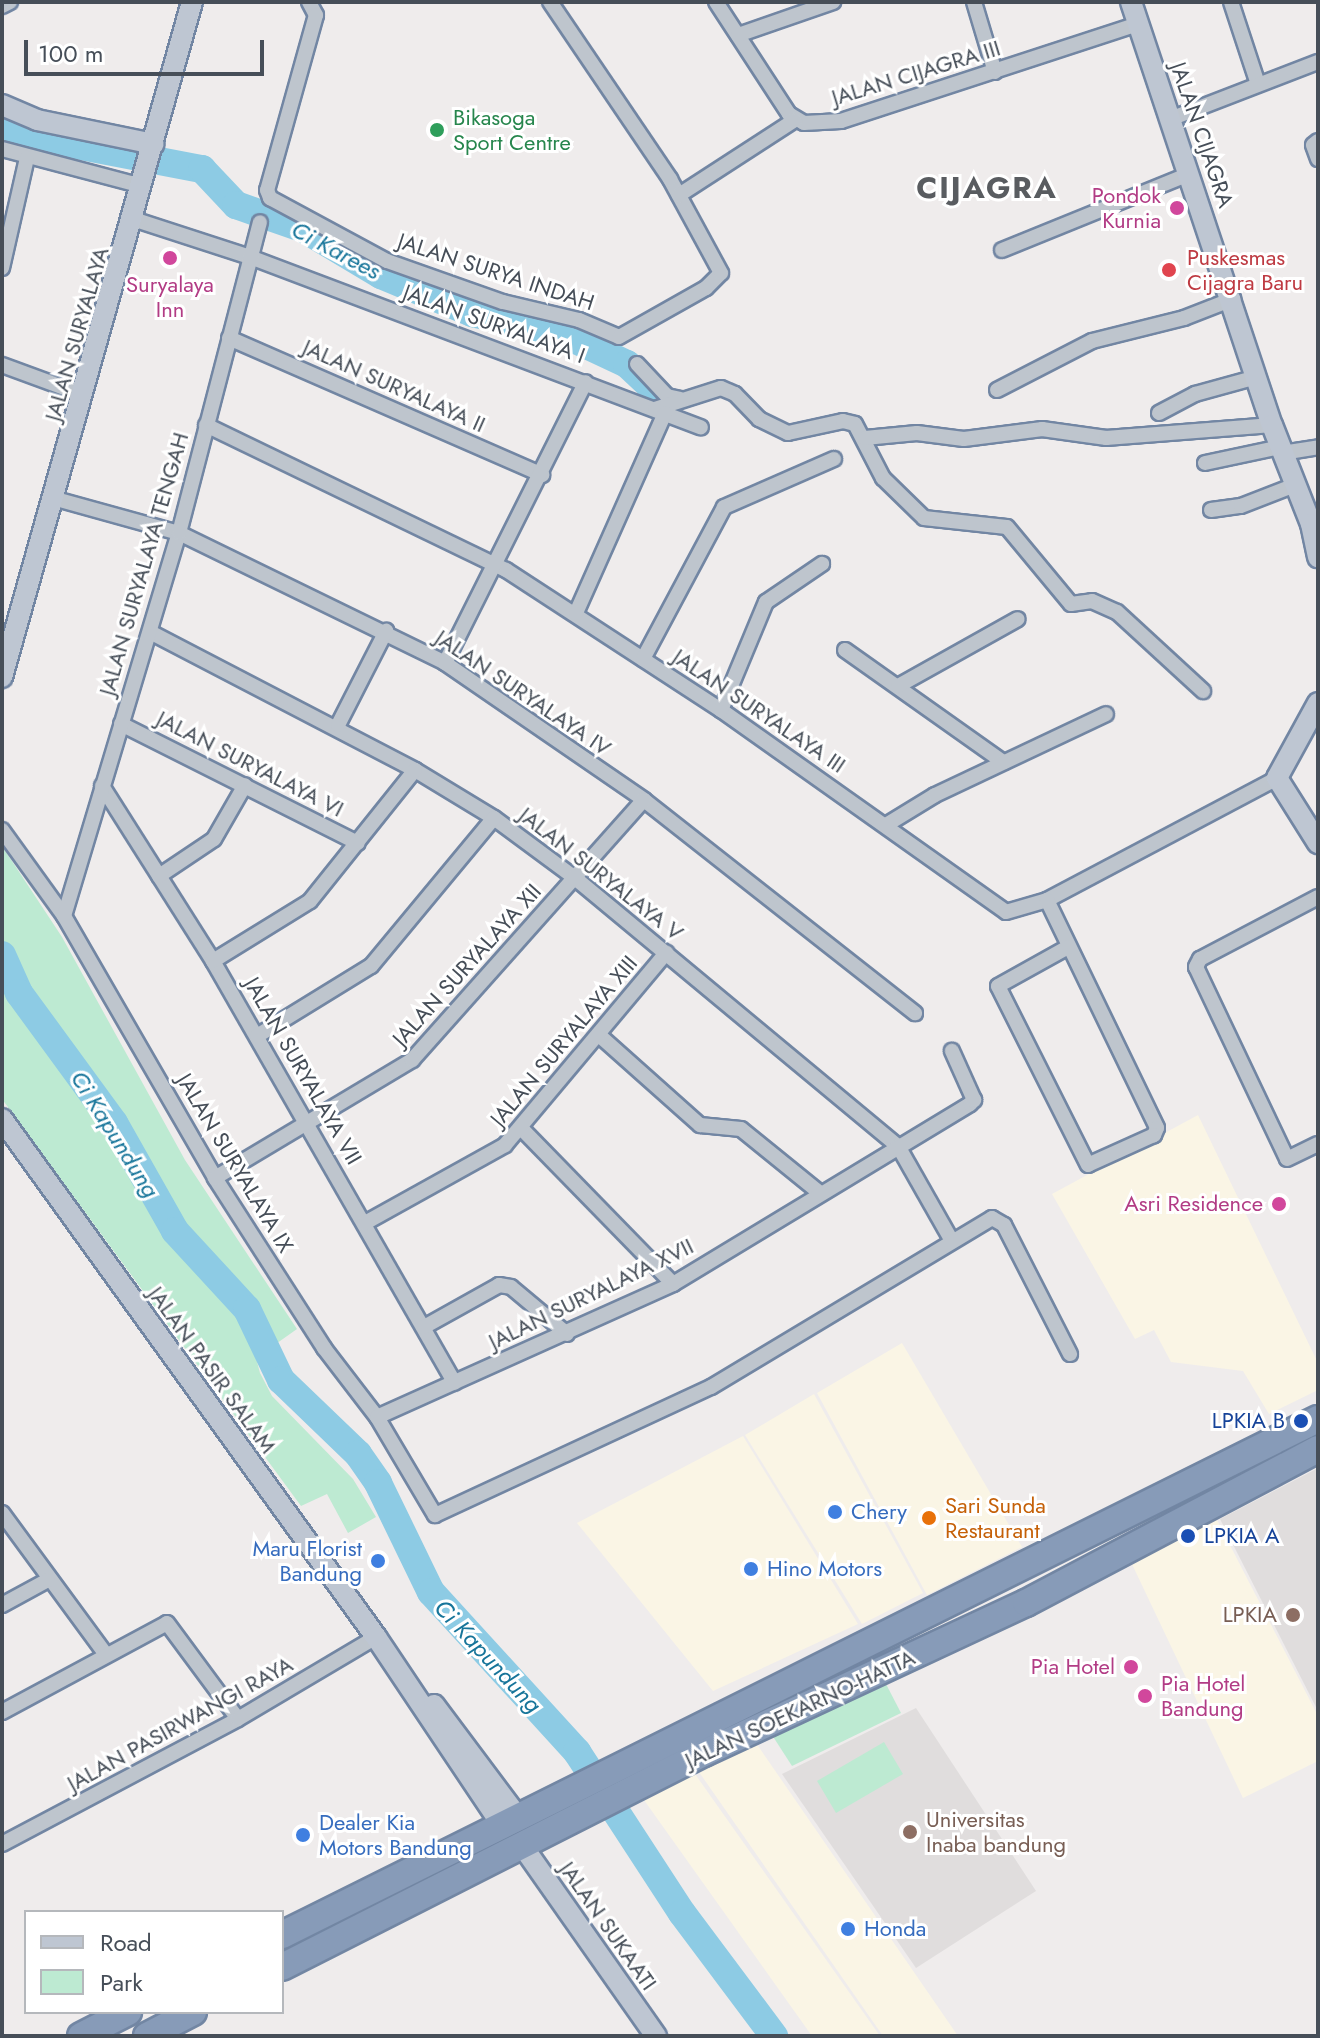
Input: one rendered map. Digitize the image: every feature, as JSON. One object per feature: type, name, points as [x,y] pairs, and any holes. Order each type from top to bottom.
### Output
[{"type":"highway","name":"JALAN SOEKARNO-HATTA","points":[[284,1934],[1318,1419]]},
{"type":"highway","name":"JALAN SOEKARNO-HATTA","points":[[284,1966],[642,1784],[1026,1603],[1318,1449]]},
{"type":"highway","points":[[81,2036],[124,2014]]},
{"type":"highway","points":[[147,2036],[189,2014]]},
{"type":"street","points":[[2,6],[10,2]]},
{"type":"street","name":"JALAN SURYALAYA","points":[[2,677],[56,499],[192,2]]},
{"type":"street","name":"JALAN SURYA INDAH","points":[[309,2],[316,15],[267,190],[270,198],[296,215],[387,261],[503,302],[579,320],[619,337],[721,277],[679,195]]},
{"type":"street","points":[[550,2],[679,195],[795,120],[716,2]]},
{"type":"street","points":[[738,35],[833,2]]},
{"type":"street","points":[[974,2],[995,72]]},
{"type":"street","name":"JALAN CIJAGRA","points":[[1131,2],[1233,299],[1272,425],[1295,485],[1315,523],[1318,557]]},
{"type":"street","points":[[1231,2],[1258,84]]},
{"type":"street","name":"JALAN CIJAGRA III","points":[[795,120],[841,121],[1138,24]]},
{"type":"street","points":[[1170,119],[1318,62]]},
{"type":"street","points":[[2,105],[37,120],[152,148]]},
{"type":"street","points":[[1318,141],[1313,145],[1318,159]]},
{"type":"street","points":[[2,149],[27,158],[143,182]]},
{"type":"street","points":[[2,268],[27,158]]},
{"type":"street","points":[[1002,250],[1189,174]]},
{"type":"street","name":"JALAN SURYALAYA I","points":[[133,219],[250,257],[586,382],[668,406],[701,427]]},
{"type":"street","name":"JALAN SURYALAYA TENGAH","points":[[64,916],[179,533],[260,222]]},
{"type":"street","points":[[997,390],[1092,341],[1184,318],[1233,299]]},
{"type":"street","name":"JALAN SURYALAYA II","points":[[229,338],[542,475]]},
{"type":"street","points":[[576,613],[668,406],[667,396],[637,364]]},
{"type":"street","points":[[2,365],[84,395]]},
{"type":"street","points":[[1159,413],[1195,394],[1257,377]]},
{"type":"street","points":[[445,663],[497,565],[586,382]]},
{"type":"street","points":[[668,406],[728,389],[759,419],[788,433],[843,421],[855,424],[865,438],[883,478],[924,518],[1007,527],[1071,604],[1092,601],[1117,612],[1203,691]]},
{"type":"street","name":"JALAN SURYALAYA III","points":[[206,425],[497,565],[576,613],[886,825],[999,909],[1014,913],[1047,900],[1286,762]]},
{"type":"street","points":[[865,438],[917,433],[964,439],[1042,429],[1106,438],[1272,425]]},
{"type":"street","points":[[1205,463],[1318,447]]},
{"type":"street","points":[[643,659],[724,507],[834,459]]},
{"type":"street","points":[[1211,510],[1241,506],[1295,485]]},
{"type":"street","name":"JALAN SURYALAYA IV","points":[[56,499],[179,533],[386,631],[445,663],[644,800],[915,1013]]},
{"type":"street","points":[[721,710],[766,602],[822,564]]},
{"type":"street","points":[[898,686],[1018,619]]},
{"type":"street","points":[[338,725],[386,631]]},
{"type":"street","name":"JALAN SURYALAYA V","points":[[150,632],[338,725],[494,818],[575,878],[898,1146],[952,1241]]},
{"type":"street","points":[[845,650],[1003,762]]},
{"type":"street","points":[[1318,703],[1286,762],[1318,843]]},
{"type":"street","points":[[886,825],[1003,762],[1106,714]]},
{"type":"street","name":"JALAN SURYALAYA VI","points":[[121,724],[358,843]]},
{"type":"street","points":[[213,961],[310,901],[415,770]]},
{"type":"street","points":[[159,876],[214,839],[245,785]]},
{"type":"street","name":"JALAN SURYALAYA VII","points":[[102,786],[213,961],[455,1383]]},
{"type":"street","name":"JALAN SURYALAYA XII","points":[[215,1178],[412,1060],[644,800]]},
{"type":"street","points":[[257,1036],[371,966],[494,818]]},
{"type":"street","name":"JALAN SURYALAYA IX","points":[[2,830],[64,916],[215,1178],[324,1348],[377,1417],[435,1515],[711,1387],[952,1241]]},
{"type":"street","points":[[1318,897],[1200,959],[1196,967],[1287,1159],[1318,1144]]},
{"type":"street","points":[[1047,900],[1157,1128],[1154,1135],[1088,1165],[998,986],[1068,947]]},
{"type":"street","name":"JALAN SURYALAYA XIII","points":[[365,1223],[489,1157],[522,1129],[666,953]]},
{"type":"street","points":[[600,1036],[700,1125],[741,1129],[820,1193]]},
{"type":"street","name":"JALAN SURYALAYA XVII","points":[[377,1417],[673,1284],[973,1102],[952,1051]]},
{"type":"street","name":"JALAN PASIR SALAM","points":[[2,1119],[380,1643],[403,1664],[519,1815]]},
{"type":"street","points":[[522,1129],[673,1284]]},
{"type":"street","points":[[952,1241],[992,1218],[1000,1220],[1070,1354]]},
{"type":"street","points":[[424,1327],[499,1285],[511,1287],[567,1334]]},
{"type":"street","points":[[2,1513],[48,1580],[105,1653]]},
{"type":"street","points":[[2,1605],[48,1580]]},
{"type":"street","points":[[2,1712],[105,1653],[167,1623],[177,1630],[238,1719]]},
{"type":"street","name":"JALAN PASIRWANGI RAYA","points":[[2,1844],[380,1643]]},
{"type":"street","name":"JALAN SUKAATI","points":[[531,1839],[656,2036]]},
{"type":"shaded area","points":[[1198,1115],[1318,1363],[1318,1390],[1269,1414],[1243,1371],[1171,1362],[1154,1330],[1135,1339],[1052,1194]]},
{"type":"shaded area","points":[[902,1343],[1022,1547],[927,1595],[817,1393]]},
{"type":"shaded area","points":[[814,1394],[923,1593],[862,1624],[745,1435]]},
{"type":"shaded area","points":[[743,1436],[858,1624],[713,1691],[577,1523]]},
{"type":"shaded area","name":"LPKIA","points":[[1318,1468],[1318,1711],[1220,1519]]},
{"type":"shaded area","points":[[1216,1518],[1318,1716],[1318,1761],[1243,1798],[1131,1562]]},
{"type":"shaded area","name":"Universitas Inaba bandung","points":[[916,1708],[1036,1891],[916,1968],[782,1774]]},
{"type":"shaded area","name":"Honda","points":[[756,1743],[958,2036],[883,2036],[699,1772]]},
{"type":"shaded area","points":[[695,1774],[880,2036],[812,2036],[644,1800]]},
{"type":"green space","points":[[2,846],[62,937],[185,1160],[297,1329],[256,1358],[272,1396],[353,1479],[376,1517],[348,1533],[327,1494],[301,1506],[2,1099]]},
{"type":"green space","points":[[886,1684],[901,1713],[792,1766],[772,1735]]},
{"type":"green space","points":[[884,1742],[903,1774],[836,1813],[817,1781]]},
{"type":"waterway","name":"Ci Karees","points":[[2,131],[202,169],[236,205],[304,229],[381,275],[472,313],[561,333],[627,364],[660,395]]},
{"type":"waterway","name":"Ci Kapundung","points":[[2,955],[19,993],[114,1123],[175,1231],[247,1309],[281,1380],[358,1454],[378,1483],[431,1592],[577,1752],[682,1913],[774,2036]]},
{"type":"place","name":"Bikasoga Sport Centre","points":[[437,130]]},
{"type":"place","name":"Pondok Kurnia","points":[[1177,208]]},
{"type":"place","name":"Suryalaya Inn","points":[[170,258]]},
{"type":"place","name":"Puskesmas Cijagra Baru","points":[[1169,270]]},
{"type":"place","name":"Asri Residence","points":[[1279,1204]]},
{"type":"place","name":"LPKIA B","points":[[1301,1421]]},
{"type":"place","name":"Chery","points":[[835,1512]]},
{"type":"place","name":"Sari Sunda Restaurant","points":[[929,1518]]},
{"type":"place","name":"LPKIA A","points":[[1188,1536]]},
{"type":"place","name":"Maru Florist Bandung","points":[[378,1561]]},
{"type":"place","name":"Hino Motors","points":[[751,1569]]},
{"type":"place","name":"LPKIA","points":[[1293,1615]]},
{"type":"place","name":"Pia Hotel","points":[[1131,1667]]},
{"type":"place","name":"Pia Hotel Bandung","points":[[1145,1696]]},
{"type":"place","name":"Universitas Inaba bandung","points":[[910,1832]]},
{"type":"place","name":"Dealer Kia Motors Bandung","points":[[303,1835]]},
{"type":"place","name":"Honda","points":[[848,1929]]},
{"type":"district","name":"CIJAGRA","points":[[987,188]]}]
